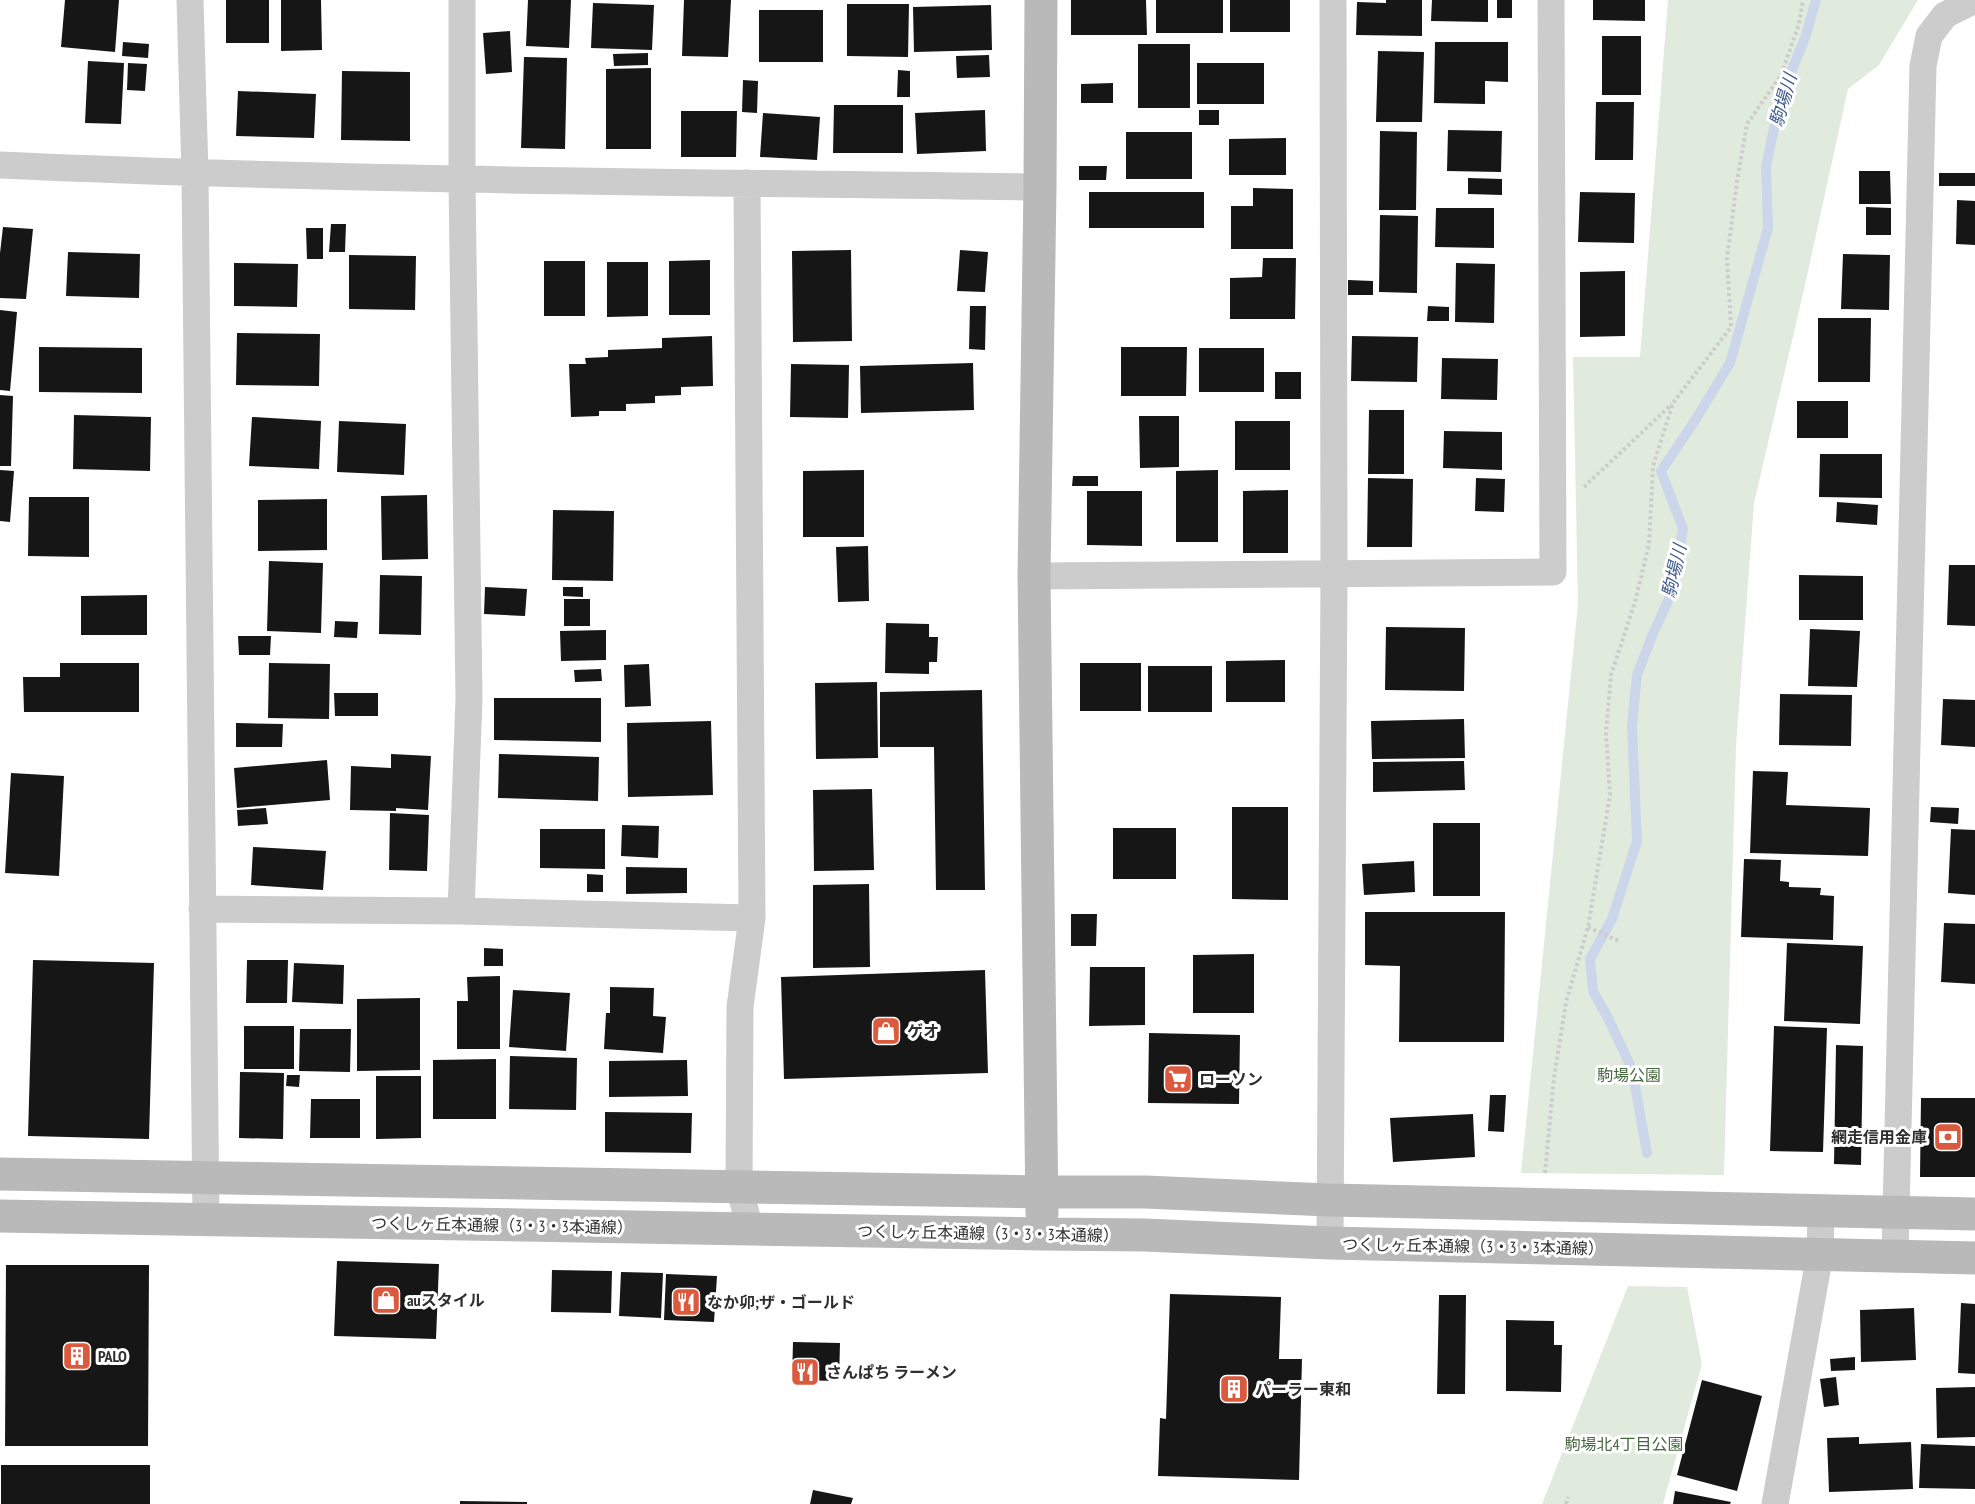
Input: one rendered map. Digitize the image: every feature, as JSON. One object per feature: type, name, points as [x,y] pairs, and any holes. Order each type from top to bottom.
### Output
[{"type":"street","points":[[190,0],[195,174],[206,1220]]},
{"type":"street","points":[[461,911],[469,699],[462,180],[462,0]]},
{"type":"street","points":[[1041,0],[1034,576],[1042,1234]]},
{"type":"street","points":[[1330,1243],[1334,573],[1333,0]]},
{"type":"street","points":[[1034,576],[1553,572],[1551,0]]},
{"type":"street","points":[[1895,1255],[1923,66],[1929,36],[1945,15],[1975,0]]},
{"type":"street","points":[[0,165],[195,174],[462,180],[1040,187]]},
{"type":"street","points":[[747,183],[752,918],[740,1007],[739,1186],[750,1229]]},
{"type":"street","points":[[202,909],[461,911],[752,918]]},
{"type":"street","points":[[0,1174],[1145,1192],[1329,1200],[1975,1214]]},
{"type":"street","points":[[1775,1504],[1820,1254],[1821,1211]]},
{"type":"street","name":"つくしヶ丘本通線（3・3・3本通線）","points":[[0,1216],[1144,1235],[1330,1243],[1975,1258]]},
{"type":"path","points":[[1552,524],[1588,482],[1673,403],[1731,327],[1726,260],[1747,124],[1781,75],[1799,24],[1803,0]]},
{"type":"path","points":[[1545,1179],[1554,1077],[1566,1002],[1588,927],[1610,795],[1606,733],[1611,675],[1635,602],[1649,544],[1653,466],[1673,403]]},
{"type":"path","points":[[1588,927],[1619,941]]},
{"type":"path","points":[[1566,1504],[1569,1497]]},
{"type":"green space","name":"駒場公園","points":[[1668,0],[1918,0],[1879,65],[1848,89],[1754,503],[1736,746],[1724,1175],[1521,1173],[1578,604],[1573,357],[1640,357]]},
{"type":"green space","name":"駒場北4丁目公園","points":[[1628,1286],[1687,1287],[1702,1364],[1663,1504],[1542,1504]]},
{"type":"building","points":[[65,0],[119,0],[115,52],[61,47]]},
{"type":"building","points":[[226,0],[269,0],[269,43],[226,43]]},
{"type":"building","points":[[281,0],[321,0],[322,50],[281,51]]},
{"type":"building","points":[[528,0],[571,0],[569,48],[526,46]]},
{"type":"building","points":[[684,0],[731,0],[728,57],[682,56]]},
{"type":"building","points":[[1071,0],[1146,0],[1147,35],[1071,35]]},
{"type":"building","points":[[1156,0],[1223,0],[1223,33],[1156,33]]},
{"type":"building","points":[[1230,0],[1290,0],[1290,32],[1230,32]]},
{"type":"building","points":[[1386,0],[1422,0],[1422,36],[1356,35],[1357,2],[1386,3]]},
{"type":"building","points":[[1432,0],[1488,0],[1488,22],[1431,21]]},
{"type":"building","points":[[1497,0],[1512,0],[1512,18],[1497,18]]},
{"type":"building","points":[[1593,0],[1645,0],[1645,21],[1593,20]]},
{"type":"building","points":[[593,3],[654,5],[652,50],[591,48]]},
{"type":"building","points":[[847,4],[909,4],[908,57],[847,56]]},
{"type":"building","points":[[991,5],[992,50],[914,52],[913,7]]},
{"type":"building","points":[[759,10],[823,10],[823,62],[759,62]]},
{"type":"building","points":[[510,31],[512,72],[486,74],[483,33]]},
{"type":"building","points":[[1602,36],[1641,36],[1641,95],[1602,95]]},
{"type":"building","points":[[123,42],[149,44],[148,58],[122,56]]},
{"type":"building","points":[[1435,42],[1508,42],[1508,82],[1485,81],[1485,104],[1434,103]]},
{"type":"building","points":[[1138,44],[1190,44],[1190,108],[1138,108]]},
{"type":"building","points":[[1378,51],[1424,52],[1422,122],[1376,122]]},
{"type":"building","points":[[648,53],[648,65],[614,66],[613,54]]},
{"type":"building","points":[[989,55],[990,77],[957,78],[956,56]]},
{"type":"building","points":[[524,57],[567,58],[565,149],[521,148]]},
{"type":"building","points":[[88,61],[124,63],[121,124],[85,123]]},
{"type":"building","points":[[128,63],[147,64],[145,91],[127,90]]},
{"type":"building","points":[[1197,63],[1264,63],[1264,104],[1197,104]]},
{"type":"building","points":[[651,68],[651,149],[606,149],[606,69]]},
{"type":"building","points":[[898,70],[910,71],[910,97],[897,97]]},
{"type":"building","points":[[342,71],[410,72],[410,141],[341,140]]},
{"type":"building","points":[[743,80],[758,81],[757,113],[742,112]]},
{"type":"building","points":[[1113,83],[1113,103],[1081,103],[1081,84]]},
{"type":"building","points":[[238,91],[316,94],[314,138],[236,136]]},
{"type":"building","points":[[1596,102],[1634,102],[1633,160],[1595,160]]},
{"type":"building","points":[[834,105],[903,105],[903,153],[833,153]]},
{"type":"building","points":[[985,110],[986,151],[917,154],[915,113]]},
{"type":"building","points":[[1199,110],[1219,110],[1219,125],[1199,125]]},
{"type":"building","points":[[681,111],[737,111],[736,157],[681,157]]},
{"type":"building","points":[[763,113],[820,117],[817,160],[760,157]]},
{"type":"building","points":[[1448,130],[1502,131],[1501,172],[1447,171]]},
{"type":"building","points":[[1380,131],[1417,132],[1416,210],[1379,210]]},
{"type":"building","points":[[1126,132],[1192,132],[1192,179],[1126,179]]},
{"type":"building","points":[[1286,138],[1286,175],[1229,175],[1229,139]]},
{"type":"building","points":[[1079,166],[1107,166],[1106,180],[1079,180]]},
{"type":"building","points":[[1859,171],[1890,171],[1891,204],[1859,204]]},
{"type":"building","points":[[1939,173],[1975,173],[1975,186],[1939,186]]},
{"type":"building","points":[[1468,178],[1502,179],[1502,195],[1468,194]]},
{"type":"building","points":[[1253,188],[1293,189],[1293,249],[1231,249],[1231,206],[1253,206]]},
{"type":"building","points":[[1089,192],[1204,192],[1204,228],[1089,228]]},
{"type":"building","points":[[1580,192],[1635,193],[1634,243],[1578,242]]},
{"type":"building","points":[[1957,200],[1975,201],[1975,245],[1956,244]]},
{"type":"building","points":[[1866,207],[1891,208],[1891,235],[1866,235]]},
{"type":"building","points":[[1436,208],[1494,208],[1494,248],[1435,247]]},
{"type":"building","points":[[1380,215],[1418,216],[1417,293],[1379,292]]},
{"type":"building","points":[[331,224],[346,224],[345,252],[329,252]]},
{"type":"building","points":[[3,227],[33,229],[26,299],[0,298],[0,253]]},
{"type":"building","points":[[306,228],[323,228],[323,259],[307,259]]},
{"type":"building","points":[[851,250],[852,341],[793,342],[792,251]]},
{"type":"building","points":[[960,250],[988,252],[985,292],[957,291]]},
{"type":"building","points":[[68,252],[140,254],[139,298],[66,296]]},
{"type":"building","points":[[1843,254],[1890,255],[1889,310],[1841,309]]},
{"type":"building","points":[[349,255],[416,256],[415,310],[349,309]]},
{"type":"building","points":[[1263,258],[1296,258],[1295,319],[1230,319],[1230,278],[1262,277]]},
{"type":"building","points":[[710,260],[710,315],[669,315],[669,261]]},
{"type":"building","points":[[544,261],[585,261],[585,316],[544,316]]},
{"type":"building","points":[[607,262],[648,262],[648,316],[607,317]]},
{"type":"building","points":[[234,263],[298,264],[297,307],[234,306]]},
{"type":"building","points":[[1456,263],[1495,264],[1494,323],[1455,322]]},
{"type":"building","points":[[1625,271],[1625,336],[1580,337],[1580,272]]},
{"type":"building","points":[[1348,280],[1373,281],[1373,295],[1348,295]]},
{"type":"building","points":[[970,306],[986,306],[985,350],[969,349]]},
{"type":"building","points":[[1428,306],[1449,307],[1449,321],[1427,321]]},
{"type":"building","points":[[0,310],[17,312],[10,391],[0,390]]},
{"type":"building","points":[[1818,318],[1871,318],[1870,382],[1818,382]]},
{"type":"building","points":[[237,333],[320,334],[319,386],[236,385]]},
{"type":"building","points":[[712,336],[713,386],[681,387],[681,395],[655,396],[655,403],[626,404],[626,411],[599,411],[599,416],[571,417],[569,364],[586,364],[585,358],[608,357],[608,350],[662,348],[662,338]]},
{"type":"building","points":[[1352,336],[1418,337],[1417,382],[1351,381]]},
{"type":"building","points":[[39,347],[142,348],[142,393],[39,392]]},
{"type":"building","points":[[1121,347],[1187,347],[1186,396],[1121,396]]},
{"type":"building","points":[[1199,348],[1264,348],[1264,392],[1199,392]]},
{"type":"building","points":[[1442,358],[1498,359],[1497,400],[1441,399]]},
{"type":"building","points":[[973,363],[974,410],[861,413],[860,366]]},
{"type":"building","points":[[791,364],[849,365],[848,418],[790,417]]},
{"type":"building","points":[[1275,372],[1301,372],[1301,399],[1275,399]]},
{"type":"building","points":[[0,395],[13,396],[11,466],[0,466]]},
{"type":"building","points":[[1797,401],[1848,401],[1848,438],[1797,438]]},
{"type":"building","points":[[1369,410],[1404,410],[1404,474],[1368,474]]},
{"type":"building","points":[[74,415],[151,417],[150,471],[73,469]]},
{"type":"building","points":[[1139,416],[1179,416],[1179,467],[1140,468]]},
{"type":"building","points":[[252,417],[321,421],[319,469],[249,466]]},
{"type":"building","points":[[339,421],[406,424],[404,475],[337,472]]},
{"type":"building","points":[[1235,421],[1290,421],[1290,470],[1235,470]]},
{"type":"building","points":[[1444,431],[1502,432],[1502,470],[1443,468]]},
{"type":"building","points":[[1820,454],[1882,454],[1882,498],[1819,497]]},
{"type":"building","points":[[0,470],[14,471],[10,522],[0,521]]},
{"type":"building","points":[[864,470],[864,537],[803,537],[803,471]]},
{"type":"building","points":[[1218,470],[1218,542],[1176,542],[1176,471]]},
{"type":"building","points":[[1073,476],[1098,476],[1098,486],[1072,486]]},
{"type":"building","points":[[1368,478],[1413,479],[1412,547],[1367,547]]},
{"type":"building","points":[[1476,478],[1505,479],[1504,512],[1475,511]]},
{"type":"building","points":[[1288,490],[1288,553],[1243,553],[1243,491]]},
{"type":"building","points":[[1087,491],[1142,491],[1142,546],[1087,545]]},
{"type":"building","points":[[427,495],[428,559],[382,560],[381,496]]},
{"type":"building","points":[[29,497],[89,497],[89,557],[28,556]]},
{"type":"building","points":[[327,499],[327,550],[258,551],[258,500]]},
{"type":"building","points":[[1837,502],[1878,505],[1877,525],[1836,522]]},
{"type":"building","points":[[553,510],[614,511],[613,581],[552,580]]},
{"type":"building","points":[[868,546],[869,601],[838,602],[836,547]]},
{"type":"building","points":[[269,561],[323,563],[321,633],[267,631]]},
{"type":"building","points":[[1949,565],[1975,565],[1975,626],[1947,625]]},
{"type":"building","points":[[380,575],[422,576],[421,635],[379,634]]},
{"type":"building","points":[[1799,575],[1863,576],[1863,620],[1799,620]]},
{"type":"building","points":[[485,587],[527,589],[525,616],[484,614]]},
{"type":"building","points":[[563,587],[583,587],[583,597],[563,596]]},
{"type":"building","points":[[147,595],[147,635],[81,635],[81,596]]},
{"type":"building","points":[[564,599],[590,599],[590,626],[564,626]]},
{"type":"building","points":[[335,621],[358,622],[357,638],[334,637]]},
{"type":"building","points":[[886,623],[929,624],[929,637],[938,637],[937,662],[929,662],[929,674],[885,673]]},
{"type":"building","points":[[1386,627],[1465,628],[1464,691],[1385,690]]},
{"type":"building","points":[[1810,629],[1860,631],[1857,687],[1808,686]]},
{"type":"building","points":[[606,630],[606,660],[561,661],[560,631]]},
{"type":"building","points":[[238,636],[271,636],[270,655],[239,655]]},
{"type":"building","points":[[1285,660],[1285,702],[1226,702],[1226,661]]},
{"type":"building","points":[[60,663],[139,663],[139,712],[24,712],[23,677],[60,677]]},
{"type":"building","points":[[269,663],[330,664],[329,719],[268,718]]},
{"type":"building","points":[[1080,663],[1141,663],[1141,711],[1080,711]]},
{"type":"building","points":[[649,664],[651,706],[625,707],[624,665]]},
{"type":"building","points":[[1148,666],[1212,666],[1212,712],[1148,712]]},
{"type":"building","points":[[601,669],[602,681],[575,682],[574,670]]},
{"type":"building","points":[[877,682],[878,758],[816,759],[815,683]]},
{"type":"building","points":[[982,690],[985,890],[936,890],[934,747],[880,747],[880,692]]},
{"type":"building","points":[[334,693],[378,693],[378,716],[335,716]]},
{"type":"building","points":[[1780,694],[1852,695],[1851,746],[1779,745]]},
{"type":"building","points":[[494,698],[601,698],[601,742],[494,740]]},
{"type":"building","points":[[1943,699],[1975,700],[1975,747],[1941,745]]},
{"type":"building","points":[[1464,719],[1465,758],[1372,759],[1371,721]]},
{"type":"building","points":[[711,721],[713,795],[628,797],[627,723]]},
{"type":"building","points":[[236,723],[283,724],[282,747],[236,747]]},
{"type":"building","points":[[391,754],[431,756],[428,810],[396,808],[396,811],[350,810],[351,766],[391,768]]},
{"type":"building","points":[[499,754],[599,757],[598,801],[498,798]]},
{"type":"building","points":[[327,760],[330,800],[237,808],[234,768]]},
{"type":"building","points":[[1464,761],[1465,790],[1373,792],[1373,762]]},
{"type":"building","points":[[1753,771],[1788,772],[1786,805],[1870,808],[1868,856],[1750,853]]},
{"type":"building","points":[[11,773],[64,776],[59,876],[5,873]]},
{"type":"building","points":[[872,789],[874,870],[814,871],[813,790]]},
{"type":"building","points":[[1232,807],[1288,807],[1288,900],[1232,899]]},
{"type":"building","points":[[1931,807],[1959,808],[1958,824],[1930,822]]},
{"type":"building","points":[[266,808],[268,824],[238,826],[237,810]]},
{"type":"building","points":[[390,813],[429,815],[427,871],[389,870]]},
{"type":"building","points":[[1433,823],[1480,823],[1480,896],[1433,896]]},
{"type":"building","points":[[622,825],[659,826],[658,858],[621,856]]},
{"type":"building","points":[[1113,828],[1176,828],[1176,879],[1113,879]]},
{"type":"building","points":[[540,829],[605,829],[605,869],[540,868]]},
{"type":"building","points":[[1951,829],[1975,830],[1975,895],[1948,893]]},
{"type":"building","points":[[253,847],[326,851],[323,890],[251,885]]},
{"type":"building","points":[[1744,859],[1781,860],[1780,881],[1789,882],[1789,887],[1821,888],[1820,895],[1834,896],[1833,940],[1741,937]]},
{"type":"building","points":[[1414,861],[1415,892],[1364,895],[1362,864]]},
{"type":"building","points":[[626,867],[687,868],[687,893],[626,894]]},
{"type":"building","points":[[587,874],[603,875],[603,892],[587,892]]},
{"type":"building","points":[[869,884],[870,967],[813,968],[813,885]]},
{"type":"building","points":[[1365,912],[1505,912],[1504,1042],[1399,1042],[1400,966],[1365,965]]},
{"type":"building","points":[[1071,914],[1097,914],[1096,946],[1071,946]]},
{"type":"building","points":[[1944,923],[1975,924],[1975,984],[1941,982]]},
{"type":"building","points":[[1787,943],[1863,946],[1860,1024],[1784,1021]]},
{"type":"building","points":[[484,948],[503,949],[503,966],[484,966]]},
{"type":"building","points":[[1254,954],[1254,1013],[1193,1013],[1193,955]]},
{"type":"building","points":[[33,960],[154,963],[149,1139],[28,1136]]},
{"type":"building","points":[[247,960],[288,960],[287,1003],[246,1003]]},
{"type":"building","points":[[294,963],[344,965],[343,1004],[292,1002]]},
{"type":"building","points":[[1090,967],[1145,967],[1145,1025],[1089,1026]]},
{"type":"building","points":[[985,970],[988,1073],[784,1079],[781,977]]},
{"type":"building","points":[[500,976],[500,1049],[457,1049],[457,1001],[468,1001],[467,977]]},
{"type":"building","points":[[610,987],[654,988],[653,1016],[666,1017],[663,1053],[604,1049],[606,1013],[610,1013]]},
{"type":"building","points":[[513,990],[570,993],[566,1051],[509,1047]]},
{"type":"building","points":[[420,998],[420,1070],[357,1071],[357,999]]},
{"type":"building","points":[[244,1026],[294,1026],[294,1069],[244,1069]]},
{"type":"building","points":[[1774,1026],[1827,1028],[1823,1152],[1770,1151]]},
{"type":"building","points":[[300,1029],[351,1029],[350,1072],[299,1071]]},
{"type":"building","points":[[1149,1033],[1240,1035],[1239,1104],[1148,1103]]},
{"type":"building","points":[[1836,1045],[1863,1046],[1861,1165],[1834,1164]]},
{"type":"building","points":[[510,1056],[577,1058],[576,1110],[509,1109]]},
{"type":"building","points":[[496,1059],[496,1119],[433,1119],[433,1060]]},
{"type":"building","points":[[687,1060],[688,1096],[609,1097],[609,1061]]},
{"type":"building","points":[[240,1072],[284,1073],[283,1139],[239,1138]]},
{"type":"building","points":[[287,1075],[300,1075],[299,1087],[286,1086]]},
{"type":"building","points":[[376,1076],[421,1076],[421,1138],[376,1139]]},
{"type":"building","points":[[1490,1095],[1506,1095],[1504,1132],[1488,1131]]},
{"type":"building","name":"網走信用金庫","points":[[1921,1098],[1975,1098],[1975,1177],[1920,1177]]},
{"type":"building","points":[[311,1099],[360,1099],[360,1138],[310,1138]]},
{"type":"building","points":[[605,1112],[692,1113],[691,1153],[605,1152]]},
{"type":"building","points":[[1473,1114],[1475,1157],[1393,1162],[1390,1118]]},
{"type":"building","name":"auスタイル","points":[[337,1261],[439,1264],[436,1339],[334,1336]]},
{"type":"building","name":"PALO","points":[[6,1265],[149,1265],[148,1446],[5,1446]]},
{"type":"building","points":[[552,1270],[612,1271],[611,1313],[551,1312]]},
{"type":"building","points":[[621,1272],[663,1273],[661,1318],[619,1316]]},
{"type":"building","points":[[666,1274],[717,1276],[714,1322],[664,1320]]},
{"type":"building","name":"パーラー東和","points":[[1170,1294],[1281,1297],[1279,1359],[1302,1359],[1299,1480],[1158,1476],[1160,1418],[1166,1419]]},
{"type":"building","points":[[1439,1295],[1466,1295],[1465,1394],[1437,1394]]},
{"type":"building","points":[[1961,1303],[1975,1304],[1975,1374],[1958,1373]]},
{"type":"building","points":[[1914,1308],[1916,1360],[1861,1362],[1860,1310]]},
{"type":"building","points":[[1506,1320],[1554,1321],[1554,1345],[1562,1345],[1561,1392],[1506,1391]]},
{"type":"building","points":[[793,1342],[840,1343],[839,1381],[792,1380]]},
{"type":"building","points":[[1855,1357],[1855,1370],[1831,1371],[1830,1359]]},
{"type":"building","points":[[1836,1377],[1839,1405],[1824,1407],[1820,1379]]},
{"type":"building","points":[[1702,1380],[1762,1396],[1737,1491],[1677,1475]]},
{"type":"building","points":[[1975,1387],[1975,1437],[1937,1438],[1936,1388]]},
{"type":"building","points":[[1859,1437],[1859,1444],[1911,1442],[1913,1489],[1829,1492],[1827,1438]]},
{"type":"building","points":[[1921,1444],[1975,1446],[1975,1489],[1919,1488]]},
{"type":"building","points":[[1,1465],[150,1465],[150,1504],[1,1504]]},
{"type":"building","points":[[813,1490],[853,1498],[851,1504],[810,1504]]},
{"type":"building","points":[[1675,1491],[1731,1502],[1730,1504],[1673,1504]]},
{"type":"building","points":[[460,1501],[527,1502],[527,1504],[460,1504]]},
{"type":"waterway","name":"駒場川","points":[[1647,1153],[1632,1069],[1593,991],[1590,959],[1612,919],[1637,841],[1632,725],[1637,675],[1672,592],[1683,529],[1661,471],[1730,363],[1768,228],[1766,167],[1780,99],[1805,38],[1816,0]]},
{"type":"place","name":"ゲオ","points":[[886,1031]]},
{"type":"place","name":"ローソン","points":[[1178,1079]]},
{"type":"place","name":"網走信用金庫","points":[[1948,1137]]},
{"type":"place","name":"auスタイル","points":[[386,1300]]},
{"type":"place","name":"なか卯;ザ・ゴールド","points":[[686,1302]]},
{"type":"place","name":"PALO","points":[[77,1356]]},
{"type":"place","name":"さんぱち ラーメン","points":[[805,1372]]},
{"type":"place","name":"パーラー東和","points":[[1234,1389]]}]
